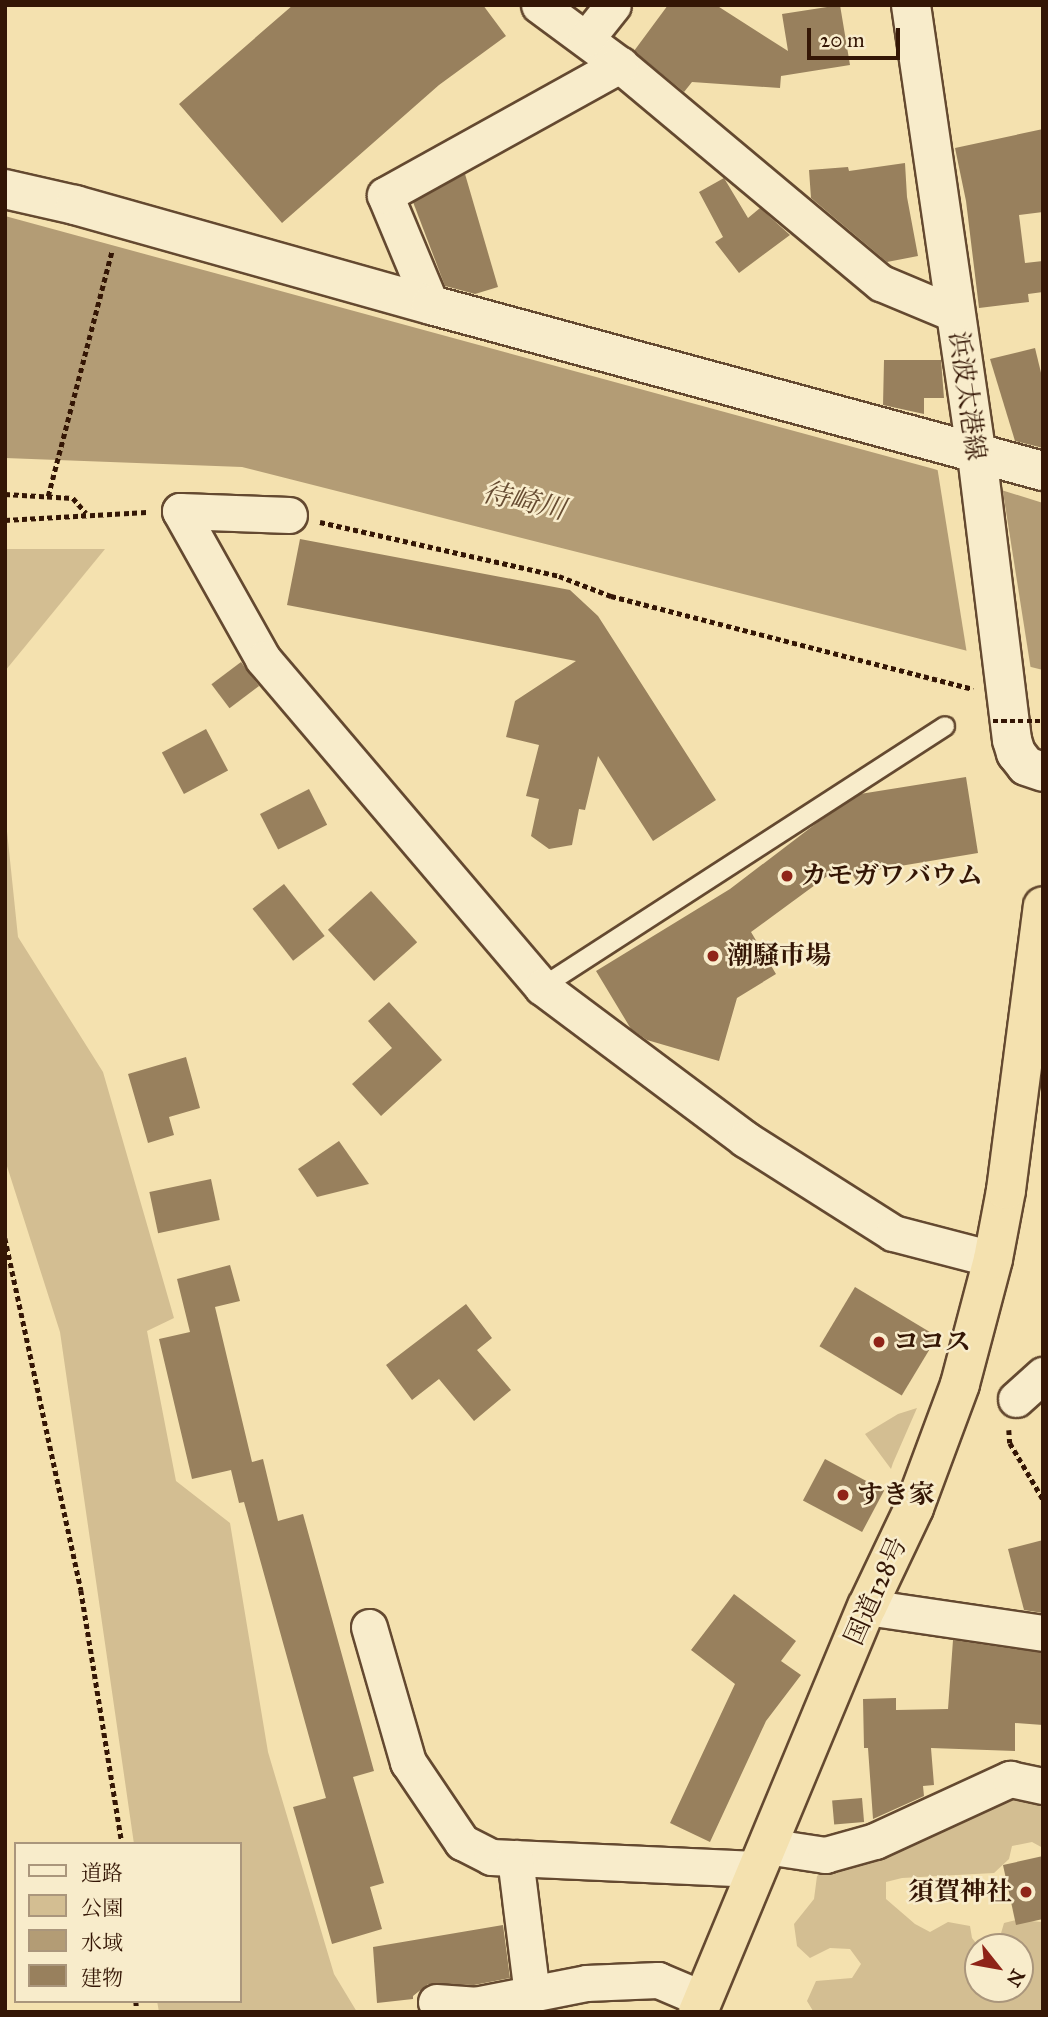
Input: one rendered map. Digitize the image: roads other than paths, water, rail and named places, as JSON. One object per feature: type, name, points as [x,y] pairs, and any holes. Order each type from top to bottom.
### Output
[{"type":"highway","name":"国道128号","points":[[701,2005],[867,1607],[914,1507],[961,1384],[993,1259],[1006,1190],[1043,906]]},
{"type":"street","points":[[539,5],[620,65],[881,283],[955,314]]},
{"type":"street","points":[[586,39],[613,5]]},
{"type":"street","name":"浜波太港線","points":[[911,5],[978,472],[993,704],[1016,753],[1026,766],[1043,772]]},
{"type":"street","points":[[431,305],[385,195],[620,65]]},
{"type":"street","points":[[5,189],[75,205],[431,305],[978,472],[1043,471]]},
{"type":"street","points":[[289,515],[180,511],[263,659],[542,987],[745,1139],[893,1233],[993,1259]]},
{"type":"street","points":[[1016,1399],[1043,1375]]},
{"type":"street","points":[[867,1607],[1043,1633]]},
{"type":"street","points":[[369,1627],[408,1762],[462,1842],[491,1857],[761,1858],[825,1855],[875,1841],[1010,1779],[1043,1786]]},
{"type":"street","points":[[516,1858],[532,1994]]},
{"type":"street","points":[[436,2003],[476,2008],[586,1983],[658,1980],[701,2005]]},
{"type":"lane","points":[[542,987],[945,726]]},
{"type":"water","name":"待崎川","points":[[5,216],[934,469],[1043,503],[1043,670],[242,467],[5,458]]},
{"type":"place","name":"カモガワバウム","points":[[787,876]]},
{"type":"place","name":"潮騒市場","points":[[713,956]]},
{"type":"place","name":"ココス","points":[[879,1342]]},
{"type":"place","name":"すき家","points":[[843,1495]]},
{"type":"place","name":"須賀神社","points":[[1026,1892]]}]
